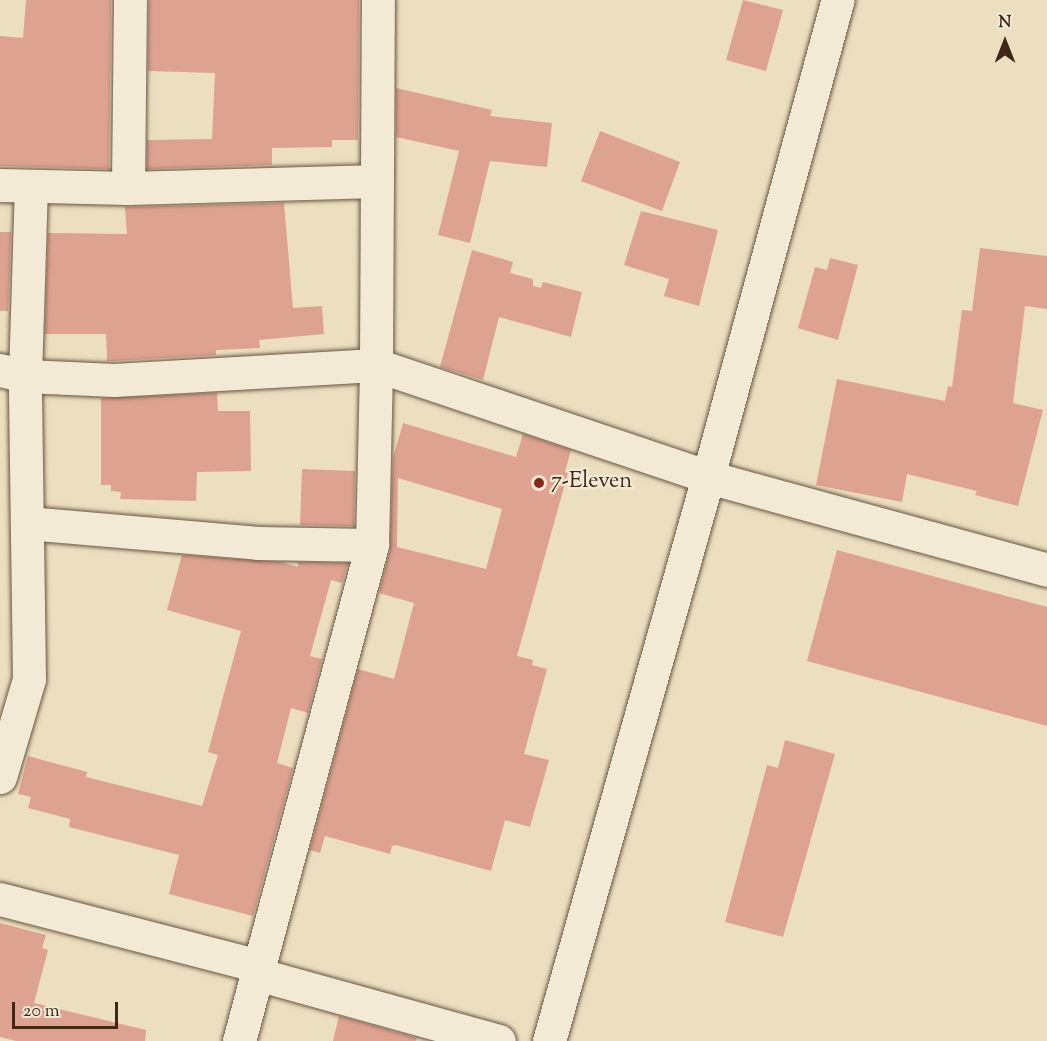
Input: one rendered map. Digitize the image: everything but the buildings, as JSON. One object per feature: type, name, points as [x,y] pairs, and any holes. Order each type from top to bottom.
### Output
[{"type":"street","points":[[128,188],[130,0]]},
{"type":"street","points":[[239,1041],[372,545],[376,365],[378,0]]},
{"type":"street","points":[[549,1041],[708,477],[838,0]]},
{"type":"street","points":[[0,777],[29,679],[27,523],[12,373],[15,186],[128,188],[377,181]]},
{"type":"street","points":[[12,373],[114,380],[376,365],[708,477],[1047,570]]},
{"type":"street","points":[[27,523],[258,543],[372,545]]},
{"type":"street","points":[[0,899],[258,970],[499,1041]]},
{"type":"place","name":"7-Eleven","points":[[539,483]]}]
